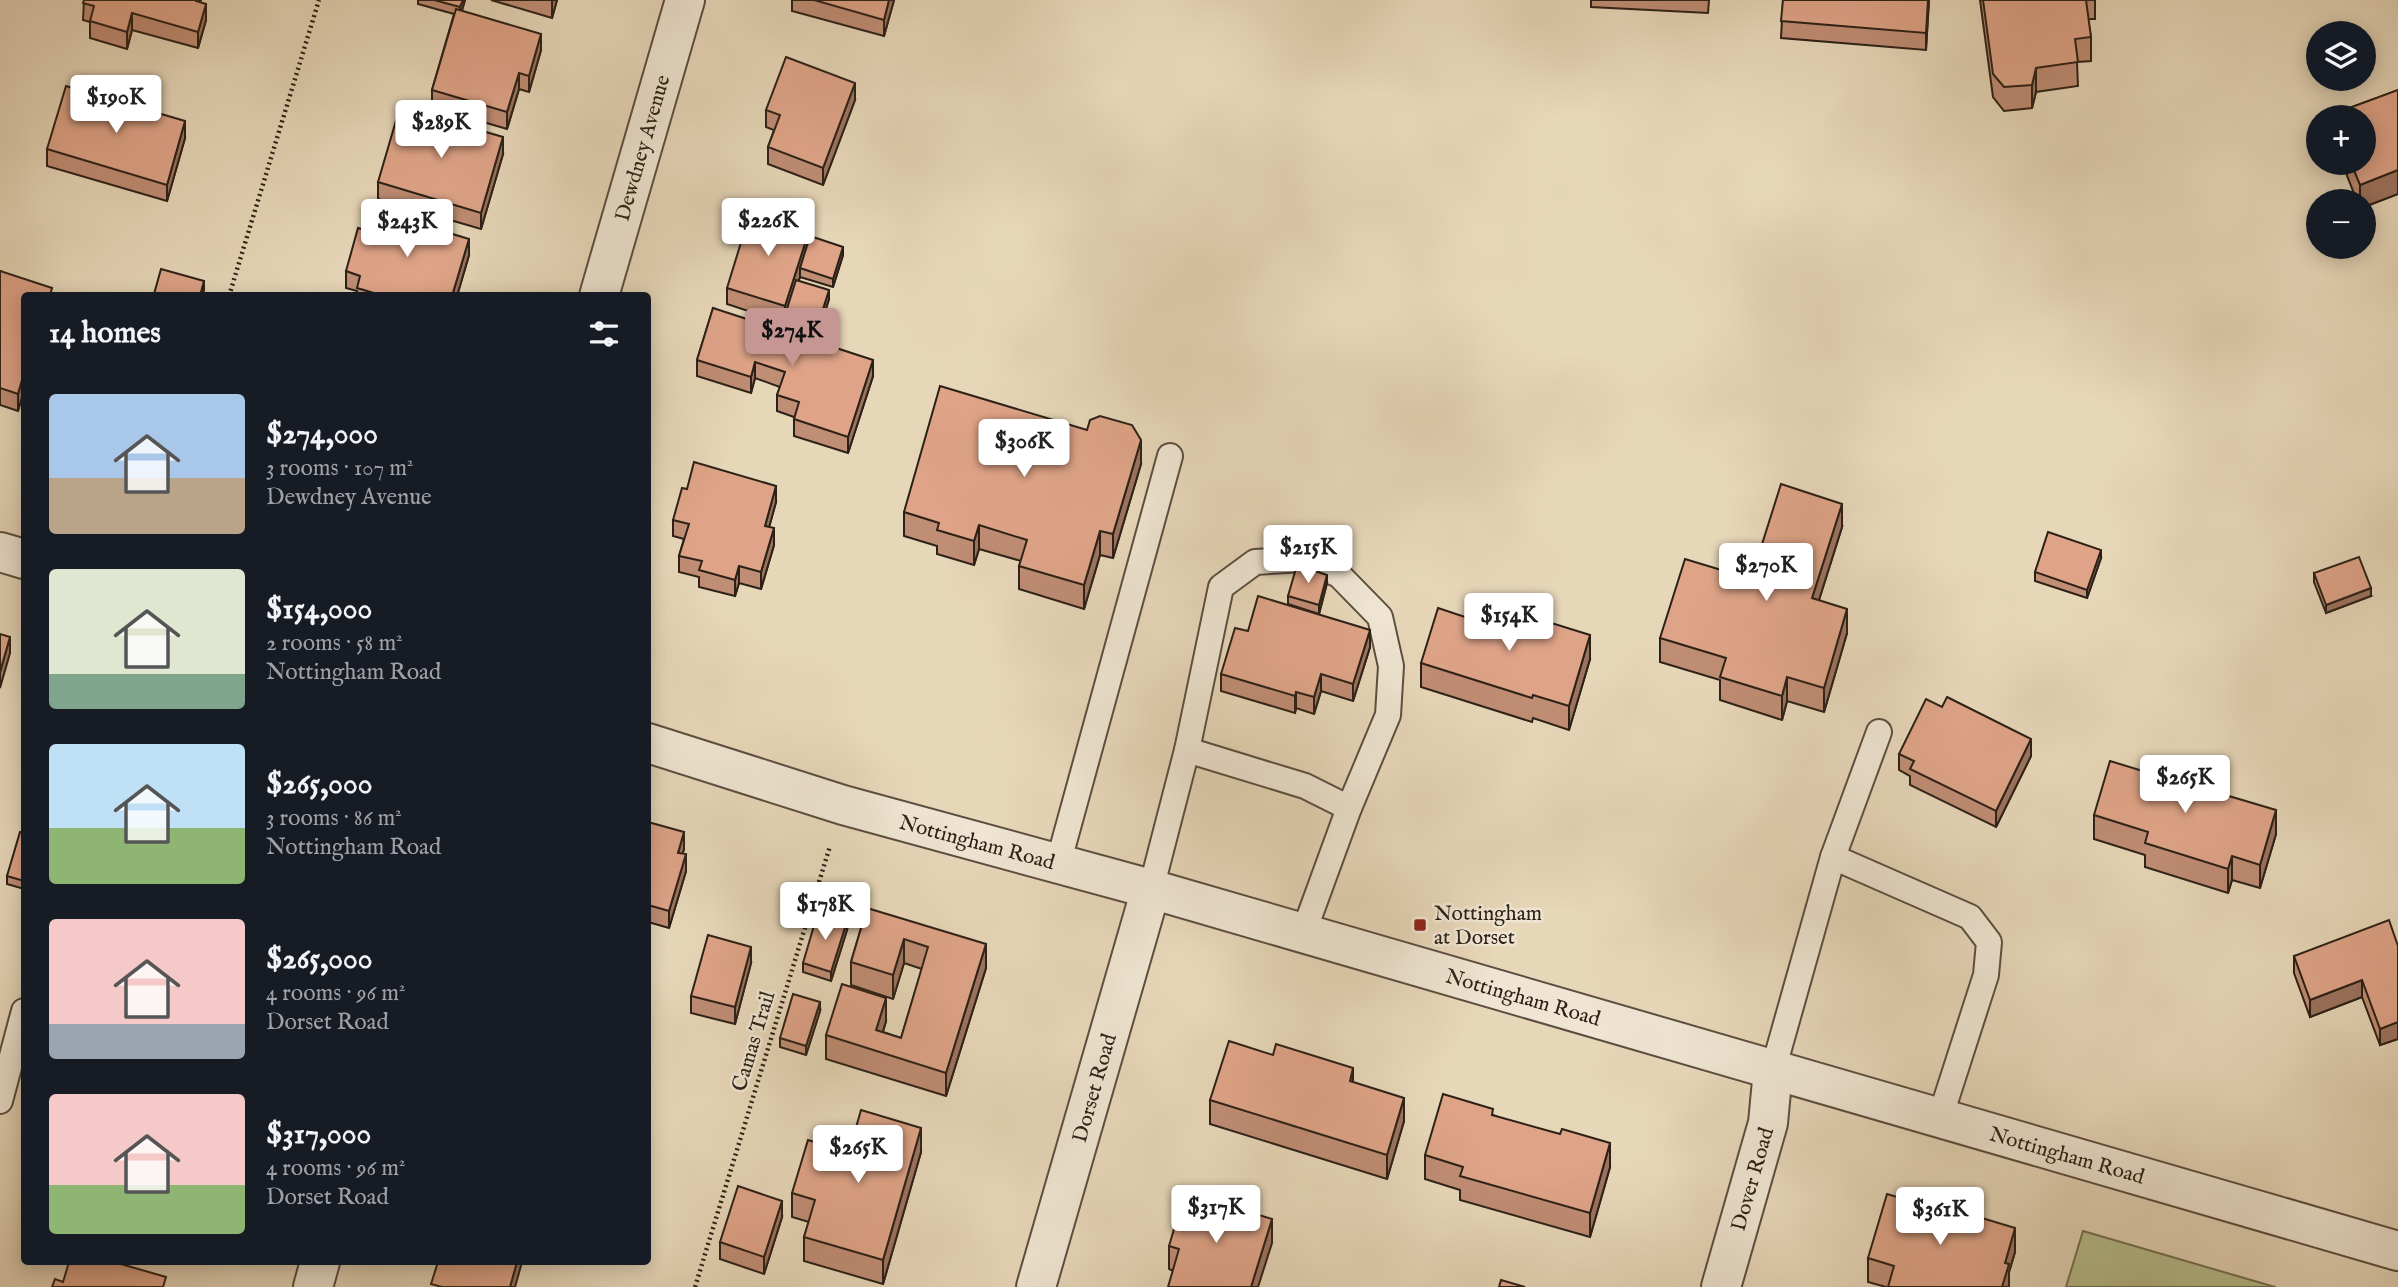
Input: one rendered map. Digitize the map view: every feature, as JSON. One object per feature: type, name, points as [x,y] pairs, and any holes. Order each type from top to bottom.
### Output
[{"type":"street","name":"Dewdney Avenue","points":[[600,292],[685,0]]},
{"type":"street","points":[[0,552],[21,558]]},
{"type":"street","name":"Nottingham Road","points":[[651,744],[843,805],[1151,889],[2398,1251]]},
{"type":"street","name":"Dorset Road","points":[[1037,1287],[1151,889]]},
{"type":"street","name":"Dover Road","points":[[1721,1287],[1768,1122],[1773,1070]]},
{"type":"street","points":[[313,1287],[319,1265]]},
{"type":"lane","points":[[1058,864],[1170,456]]},
{"type":"lane","points":[[1151,889],[1187,750],[1221,587],[1255,562],[1304,559],[1339,575],[1380,617],[1391,666],[1388,715],[1349,808],[1303,934]]},
{"type":"lane","points":[[1773,1070],[1833,857],[1879,732]]},
{"type":"lane","points":[[1187,750],[1304,786],[1349,808]]},
{"type":"lane","points":[[1833,857],[1970,918],[1989,942],[1986,975],[1940,1118]]},
{"type":"lane","points":[[0,1101],[21,1022]]},
{"type":"path","points":[[230,292],[319,0]]},
{"type":"path","name":"Camas Trail","points":[[695,1287],[843,805]]},
{"type":"green space","points":[[2083,1231],[2275,1287],[2066,1287]]},
{"type":"building","points":[[84,0],[196,0],[206,4],[198,32],[132,13],[127,32],[90,21],[94,6],[83,3]]},
{"type":"building","points":[[434,0],[463,0],[460,7]]},
{"type":"building","points":[[814,0],[889,0],[884,20]]},
{"type":"building","points":[[1783,0],[1928,0],[1926,33],[1781,21]]},
{"type":"building","points":[[1983,0],[2086,0],[2091,37],[2075,39],[2078,62],[2036,68],[2032,85],[2004,87],[1993,74]]},
{"type":"building","points":[[456,9],[541,34],[529,76],[519,73],[507,112],[432,90]]},
{"type":"building","points":[[786,57],[855,83],[823,168],[768,147],[780,115],[766,110]]},
{"type":"building","points":[[66,86],[185,121],[167,185],[47,149]]},
{"type":"building","points":[[2398,90],[2398,170],[2360,185],[2356,175],[2376,175],[2376,105],[2357,105]]},
{"type":"building","points":[[400,107],[503,137],[481,213],[378,182]]},
{"type":"building","points":[[751,210],[810,228],[785,306],[727,288]]},
{"type":"building","points":[[379,212],[469,239],[453,292],[370,292],[357,288],[360,276],[346,271],[358,228],[373,232]]},
{"type":"building","points":[[810,236],[843,247],[833,279],[800,268]]},
{"type":"building","points":[[161,269],[204,281],[201,292],[155,292]]},
{"type":"building","points":[[0,271],[52,288],[51,292],[21,292],[21,384],[18,394],[0,388]]},
{"type":"building","points":[[796,280],[829,290],[818,325],[785,315]]},
{"type":"building","points":[[713,308],[873,360],[848,437],[794,419],[799,402],[777,395],[785,372],[755,362],[751,377],[697,360]]},
{"type":"building","points":[[940,386],[1087,430],[1090,420],[1100,416],[1132,425],[1141,440],[1113,534],[1100,531],[1084,585],[1019,566],[1027,540],[979,525],[974,541],[937,530],[939,523],[904,512]]},
{"type":"building","points":[[694,462],[776,486],[765,526],[774,528],[761,572],[739,566],[735,580],[699,570],[702,561],[679,556],[689,524],[673,520],[682,488],[687,489]]},
{"type":"building","points":[[1781,484],[1842,504],[1812,598],[1847,609],[1824,688],[1787,677],[1782,696],[1720,677],[1726,658],[1660,638],[1685,559],[1751,579]]},
{"type":"building","points":[[2048,532],[2101,550],[2087,590],[2035,572]]},
{"type":"building","points":[[2359,557],[2371,588],[2326,605],[2314,573]]},
{"type":"building","points":[[1297,565],[1327,575],[1319,605],[1288,596]]},
{"type":"building","points":[[1258,596],[1370,630],[1353,684],[1321,674],[1314,697],[1296,692],[1295,696],[1221,674],[1235,628],[1248,631]]},
{"type":"building","points":[[1438,608],[1471,619],[1474,609],[1500,618],[1503,608],[1590,635],[1569,706],[1533,695],[1532,698],[1421,663]]},
{"type":"building","points":[[0,634],[10,637],[0,672]]},
{"type":"building","points":[[1947,697],[2031,739],[1996,811],[1910,769],[1914,761],[1899,754],[1926,699],[1942,707]]},
{"type":"building","points":[[2110,761],[2146,772],[2149,763],[2188,775],[2185,783],[2276,810],[2260,865],[2232,856],[2228,869],[2145,843],[2148,832],[2094,815]]},
{"type":"building","points":[[651,823],[684,832],[678,853],[686,854],[669,911],[651,906]]},
{"type":"building","points":[[20,832],[21,832],[21,880],[7,876]]},
{"type":"building","points":[[867,908],[986,944],[946,1073],[826,1035],[842,984],[886,998],[876,1030],[901,1038],[928,947],[904,939],[893,975],[851,962]]},
{"type":"building","points":[[818,912],[847,921],[831,972],[803,963]]},
{"type":"building","points":[[2389,920],[2398,946],[2398,1022],[2380,1029],[2362,980],[2310,1000],[2294,956]]},
{"type":"building","points":[[708,935],[751,947],[735,1007],[691,996]]},
{"type":"building","points":[[793,994],[820,1002],[806,1046],[780,1038]]},
{"type":"building","points":[[1229,1041],[1273,1055],[1276,1044],[1353,1068],[1350,1081],[1404,1098],[1387,1155],[1210,1100]]},
{"type":"building","points":[[1443,1094],[1493,1109],[1492,1115],[1560,1134],[1562,1129],[1610,1143],[1590,1213],[1460,1176],[1463,1167],[1425,1155]]},
{"type":"building","points":[[861,1110],[921,1128],[883,1260],[804,1237],[815,1200],[792,1193],[808,1140],[849,1152]]},
{"type":"building","points":[[738,1186],[782,1201],[764,1257],[720,1242]]},
{"type":"building","points":[[1185,1192],[1272,1219],[1251,1287],[1168,1287],[1179,1249],[1169,1246]]},
{"type":"building","points":[[1887,1194],[1971,1219],[1972,1215],[2015,1228],[2005,1263],[2009,1264],[2002,1287],[1888,1287],[1894,1266],[1868,1258]]},
{"type":"building","points":[[68,1265],[124,1265],[166,1277],[163,1287],[52,1287],[55,1279],[63,1282]]},
{"type":"building","points":[[437,1265],[516,1265],[510,1287],[442,1287],[431,1284]]},
{"type":"building","points":[[1501,1280],[1525,1287],[1499,1287]]},
{"type":"place","name":"Nottingham at Dorset","points":[[1420,925]]}]
